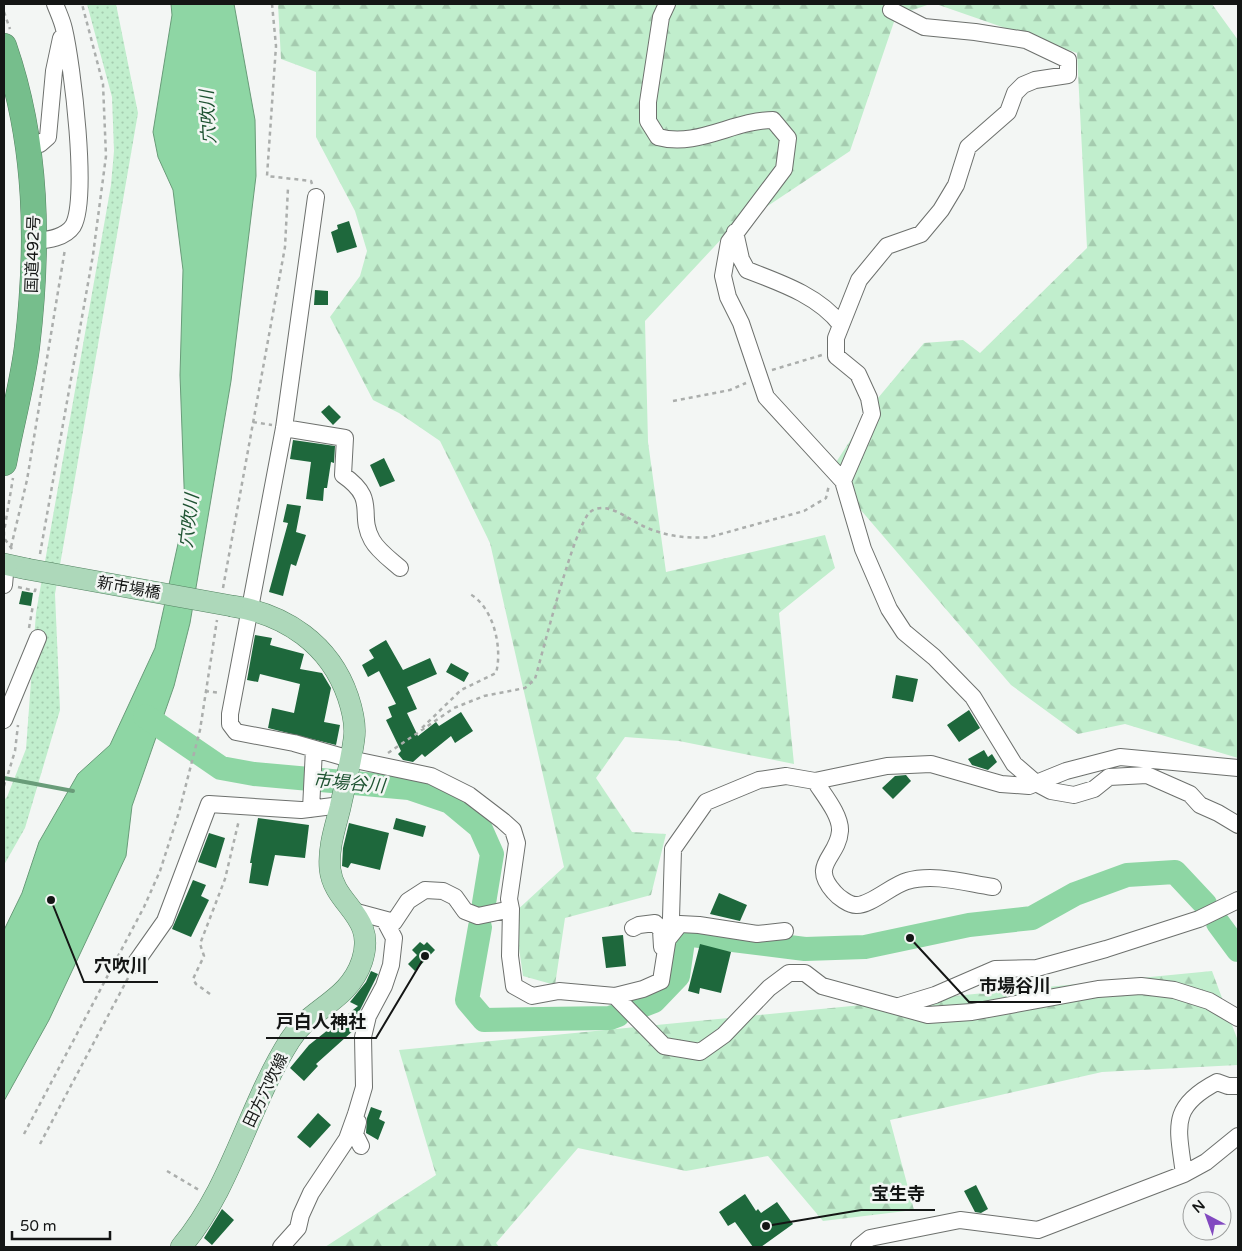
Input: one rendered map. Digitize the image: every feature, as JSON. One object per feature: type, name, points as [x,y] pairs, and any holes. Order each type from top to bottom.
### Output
[{"type":"highway","name":"国道492号","points":[[4,46],[24,121],[34,186],[35,241],[26,349],[4,463]]},
{"type":"main road","name":"新市場橋","points":[[5,571],[27,569],[231,605]]},
{"type":"main road","name":"田方穴吹線","points":[[182,1247],[208,1211],[272,1071],[290,1039],[302,1024],[327,1007],[351,985],[362,960],[365,942],[362,922],[335,886],[330,870],[330,847],[350,764],[354,736],[351,706],[341,678],[325,654],[300,631],[276,617],[231,605]]},
{"type":"street","points":[[35,241],[62,235],[72,226],[77,212],[81,186],[75,107],[64,28],[54,4]]},
{"type":"street","points":[[667,4],[661,17],[648,102],[648,121],[658,137],[670,140],[700,137],[760,120],[773,120],[788,138],[784,169],[729,242],[723,276],[728,297],[740,323],[766,397],[843,481],[863,549],[889,609],[904,632],[934,657],[973,697],[1014,764],[1036,783],[1051,791],[1074,795],[1094,789],[1109,778],[1147,775],[1190,794],[1200,805],[1218,812],[1238,825]]},
{"type":"street","points":[[843,481],[872,414],[869,398],[858,374],[836,356],[836,338],[859,280],[888,246],[921,234],[941,210],[956,185],[968,147],[1008,112],[1015,93],[1023,85],[1035,80],[1068,75],[1068,60],[1026,40],[924,27],[891,10]]},
{"type":"street","points":[[40,144],[48,137],[54,71],[64,28]]},
{"type":"street","points":[[316,197],[280,427],[231,605],[230,724],[236,732],[294,743],[314,754],[350,764],[377,765],[430,776],[469,795],[513,830],[516,844],[509,899],[511,909],[510,956],[514,986],[532,996],[559,991],[615,996],[643,989],[661,981],[671,918],[674,849],[706,802],[759,780],[786,776],[815,781],[887,766],[931,764],[1001,784],[1029,786],[1066,771],[1120,757],[1238,768]]},
{"type":"street","points":[[735,232],[741,259],[747,270],[816,300],[832,313],[841,325]]},
{"type":"street","points":[[280,427],[345,438],[343,475],[357,485],[366,503],[369,532],[372,540],[400,568]]},
{"type":"street","points":[[4,720],[38,638]]},
{"type":"street","points":[[311,803],[314,754]]},
{"type":"street","points":[[815,781],[838,819],[840,830],[836,845],[825,861],[823,872],[827,885],[837,896],[854,906],[863,905],[906,881],[918,879],[962,881],[993,887]]},
{"type":"street","points":[[134,965],[165,921],[208,804],[242,806],[342,800]]},
{"type":"street","points":[[353,911],[394,922],[408,901],[425,890],[443,891],[455,897],[464,911],[478,916],[511,909]]},
{"type":"street","points":[[899,1006],[935,995],[995,969],[1037,968],[1106,950],[1199,919],[1238,900]]},
{"type":"street","points":[[283,1247],[298,1228],[301,1215],[311,1193],[347,1139],[358,1110],[364,1087],[363,1038],[368,1016],[384,986],[391,964],[394,938],[385,921]]},
{"type":"street","points":[[633,928],[639,925],[654,923],[661,930],[664,966]]},
{"type":"street","points":[[668,939],[680,924],[758,934],[784,931]]},
{"type":"street","points":[[615,996],[664,1046],[700,1052],[724,1035],[769,988],[789,973],[805,973],[822,986],[928,1014],[949,1015],[1098,989],[1141,986],[1174,990],[1208,1001],[1238,1018]]},
{"type":"street","points":[[1184,1174],[1179,1134],[1182,1112],[1194,1097],[1217,1082],[1228,1086],[1238,1086]]},
{"type":"street","points":[[358,1110],[356,1134],[361,1146]]},
{"type":"street","points":[[859,1247],[870,1238],[960,1220],[1038,1230],[1184,1174],[1206,1162],[1238,1136]]},
{"type":"path","points":[[40,551],[93,255],[106,156],[102,84],[82,4]]},
{"type":"path","points":[[272,4],[276,46],[266,176],[311,181],[316,197]]},
{"type":"path","points":[[24,1134],[144,907],[160,871],[179,812],[231,605],[254,422],[285,247],[288,188]]},
{"type":"path","points":[[35,591],[5,571],[27,480],[68,230]]},
{"type":"path","points":[[673,401],[730,390],[758,376],[836,351]]},
{"type":"path","points":[[254,422],[280,427]]},
{"type":"path","points":[[377,765],[383,757],[454,708],[484,696],[525,688],[535,679],[569,563],[580,531],[590,512],[601,508],[610,509],[644,527],[670,536],[710,537],[804,512],[826,498],[832,468]]},
{"type":"path","points":[[416,734],[461,690],[496,673],[498,665],[494,626],[485,607],[476,597],[468,593]]},
{"type":"path","points":[[4,786],[5,782]]},
{"type":"path","points":[[210,994],[196,984],[193,979],[204,956],[200,944],[225,879],[242,806]]},
{"type":"path","points":[[40,1144],[134,965]]},
{"type":"path","points":[[168,1171],[202,1192]]},
{"type":"green space","points":[[87,4],[116,4],[138,113],[55,594],[60,710],[25,828],[4,865],[4,800],[7,797],[26,749],[36,613],[111,185],[114,151],[112,97]]},
{"type":"green space","points":[[278,4],[930,4],[896,16],[850,151],[727,233],[645,321],[648,442],[666,572],[825,535],[835,568],[779,613],[794,764],[679,741],[625,737],[596,778],[632,832],[666,834],[651,895],[565,918],[555,985],[523,976],[514,913],[564,867],[490,543],[440,441],[399,413],[373,400],[330,317],[360,276],[367,251],[355,211],[316,137],[316,72],[281,59]]},
{"type":"green space","points":[[936,4],[1212,4],[1238,40],[1238,758],[1125,724],[1078,734],[1011,685],[829,473],[878,398],[924,343],[963,340],[980,353],[1087,248],[1077,53]]},
{"type":"green space","points":[[1212,971],[1238,1041],[1238,1065],[1102,1072],[890,1120],[914,1210],[823,1221],[768,1156],[686,1171],[578,1148],[496,1243],[499,1247],[325,1247],[436,1175],[399,1050]]},
{"type":"water","points":[[171,4],[234,4],[255,120],[256,176],[231,381],[190,623],[174,686],[132,806],[126,856],[49,1020],[4,1101],[4,930],[22,893],[39,842],[78,774],[110,745],[155,648],[185,512],[180,375],[183,270],[173,190],[158,157],[153,132],[172,15]]},
{"type":"building","points":[[349,221],[357,247],[337,253],[331,232],[338,229],[337,225]]},
{"type":"building","points":[[315,290],[328,291],[328,305],[314,305]]},
{"type":"building","points":[[329,405],[341,417],[333,425],[321,412]]},
{"type":"building","points":[[293,440],[335,446],[334,463],[331,462],[327,488],[324,488],[323,501],[306,499],[311,462],[290,459]]},
{"type":"building","points":[[384,458],[395,481],[380,487],[370,465]]},
{"type":"building","points":[[287,504],[301,506],[296,532],[306,535],[296,566],[291,564],[283,596],[269,592],[288,523],[283,522]]},
{"type":"building","points":[[22,591],[33,593],[31,606],[19,604]]},
{"type":"building","points":[[255,635],[272,638],[270,645],[304,654],[300,669],[322,673],[331,688],[324,722],[340,725],[336,745],[268,728],[272,708],[294,713],[300,684],[260,674],[258,682],[247,680]]},
{"type":"building","points":[[386,640],[403,670],[430,658],[437,674],[407,687],[417,709],[407,713],[418,736],[436,722],[439,726],[461,712],[473,731],[455,743],[451,736],[425,757],[422,754],[413,762],[403,760],[398,754],[401,751],[386,720],[392,717],[388,707],[396,704],[379,671],[368,677],[362,665],[374,658],[369,650]]},
{"type":"building","points":[[451,663],[469,673],[464,682],[446,672]]},
{"type":"building","points":[[896,675],[918,679],[913,702],[892,698]]},
{"type":"building","points":[[969,710],[980,728],[959,742],[947,725]]},
{"type":"building","points":[[984,750],[988,757],[992,754],[997,762],[988,770],[972,765],[968,759]]},
{"type":"building","points":[[906,775],[911,781],[893,799],[882,788],[895,776]]},
{"type":"building","points":[[258,818],[309,825],[305,858],[275,855],[268,886],[249,883],[252,863],[250,863]]},
{"type":"building","points":[[396,818],[426,826],[423,837],[393,829]]},
{"type":"building","points":[[349,823],[389,833],[380,870],[351,863],[348,868],[342,866],[343,848]]},
{"type":"building","points":[[209,833],[225,838],[216,868],[198,862]]},
{"type":"building","points":[[193,880],[206,885],[201,896],[209,900],[191,937],[172,929]]},
{"type":"building","points":[[719,893],[747,905],[740,921],[710,914]]},
{"type":"building","points":[[623,935],[626,966],[606,968],[602,937]]},
{"type":"building","points":[[420,942],[424,945],[427,942],[435,950],[415,971],[408,964],[417,955],[412,950]]},
{"type":"building","points":[[700,944],[731,952],[721,993],[700,988],[699,994],[688,991]]},
{"type":"building","points":[[371,971],[378,974],[359,1012],[355,1029],[316,1064],[318,1066],[304,1081],[290,1068],[309,1045],[358,1006],[350,1002],[366,982]]},
{"type":"building","points":[[371,1107],[382,1111],[379,1119],[385,1122],[378,1140],[366,1133],[367,1118]]},
{"type":"building","points":[[318,1113],[331,1125],[310,1148],[297,1137]]},
{"type":"building","points":[[976,1185],[988,1209],[981,1213],[975,1212],[964,1191]]},
{"type":"building","points":[[745,1194],[756,1211],[758,1209],[761,1213],[777,1202],[793,1224],[761,1247],[753,1247],[735,1222],[728,1226],[719,1212]]},
{"type":"building","points":[[222,1209],[234,1220],[212,1245],[204,1238]]},
{"type":"waterway","name":"市場谷川","points":[[145,716],[221,768],[254,774],[409,788],[450,802],[480,827],[492,854],[484,903]]},
{"type":"waterway","points":[[4,778],[73,791]]},
{"type":"waterway","name":"市場谷川","points":[[641,1006],[654,1001],[678,976],[684,934],[805,949],[865,947],[969,925],[1032,918],[1075,894],[1127,875],[1175,872],[1205,904]]},
{"type":"waterway","name":"市場谷川","points":[[1218,923],[1238,950]]},
{"type":"waterway","name":"市場谷川","points":[[480,927],[467,1000],[484,1020],[610,1018],[618,1015]]},
{"type":"place","name":"穴吹川","points":[[51,900]]},
{"type":"place","name":"市場谷川","points":[[910,938]]},
{"type":"place","name":"戸白人神社","points":[[425,956]]},
{"type":"place","name":"宝生寺","points":[[766,1226]]}]
